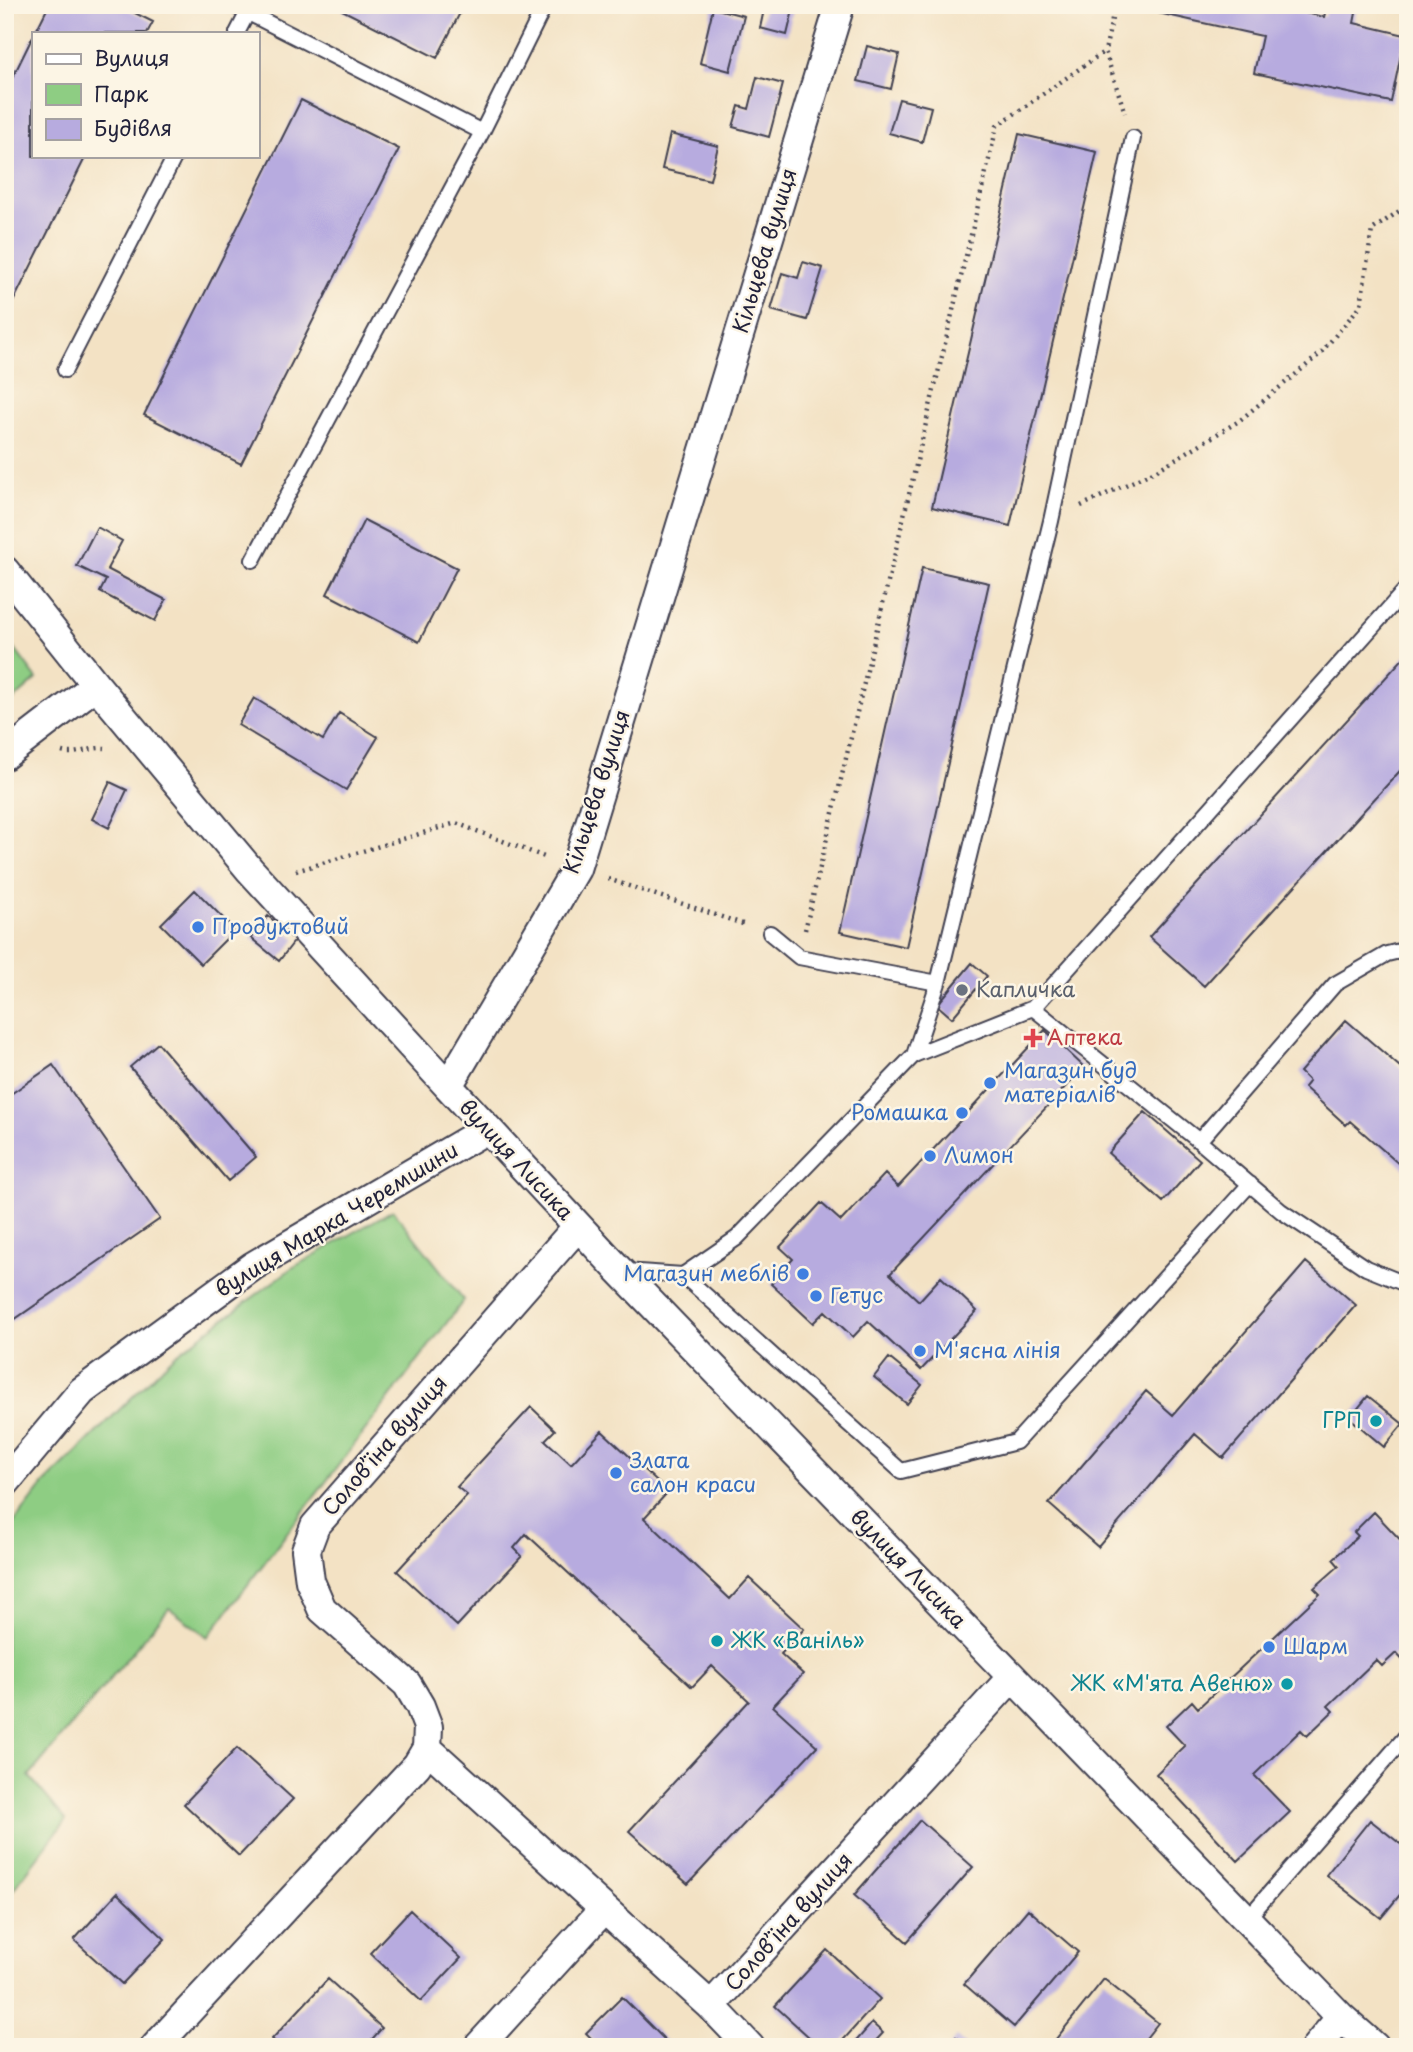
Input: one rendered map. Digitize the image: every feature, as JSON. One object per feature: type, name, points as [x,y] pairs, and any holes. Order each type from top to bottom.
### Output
[{"type":"street","name":"Кільцева вулиця","points":[[448,1086],[576,869],[840,5]]},
{"type":"street","points":[[5,571],[250,870],[448,1086]]},
{"type":"street","points":[[5,755],[96,684]]},
{"type":"street","name":"вулиця Лисика","points":[[448,1086],[619,1270],[1341,2017],[1375,2047]]},
{"type":"street","name":"вулиця Марка Черемшини","points":[[5,1483],[82,1391],[114,1367],[253,1266],[487,1129]]},
{"type":"street","name":"Соловʼїна вулиця","points":[[578,1226],[315,1525],[306,1550],[310,1581],[322,1609],[407,1684],[428,1727],[427,1748],[711,2006],[1012,1676]]},
{"type":"street","points":[[155,2047],[417,1765],[427,1748]]},
{"type":"street","points":[[478,2047],[603,1910]]},
{"type":"street","points":[[711,2006],[750,2047]]},
{"type":"street","points":[[1316,2047],[1341,2017]]},
{"type":"lane","points":[[233,5],[250,9],[482,132]]},
{"type":"lane","points":[[253,560],[482,132],[545,5]]},
{"type":"lane","points":[[238,32],[250,9]]},
{"type":"lane","points":[[914,1055],[938,983],[1051,521],[1133,138]]},
{"type":"lane","points":[[65,370],[174,158]]},
{"type":"lane","points":[[683,1276],[737,1238],[914,1055],[1033,1008],[1408,587]]},
{"type":"lane","points":[[770,933],[799,957],[938,983]]},
{"type":"lane","points":[[1199,1141],[1335,984],[1387,954],[1408,949]]},
{"type":"lane","points":[[1033,1008],[1199,1141],[1281,1211],[1366,1268],[1408,1285]]},
{"type":"lane","points":[[619,1270],[683,1276],[901,1471],[1016,1442],[1250,1184]]},
{"type":"lane","points":[[1247,1919],[1408,1734]]},
{"type":"path","points":[[1115,5],[1105,51],[1133,138]]},
{"type":"path","points":[[799,957],[997,126],[1105,51]]},
{"type":"path","points":[[1051,521],[1157,470],[1239,421],[1319,355],[1361,305],[1372,230],[1408,205]]},
{"type":"path","points":[[294,871],[456,824],[576,869],[770,933]]},
{"type":"green space","points":[[5,636],[37,679],[5,707]]},
{"type":"green space","points":[[393,1210],[464,1300],[208,1637],[169,1608],[29,1776],[66,1820],[5,1900],[5,1534],[44,1484],[174,1356],[292,1268]]},
{"type":"building","points":[[49,5],[119,5],[153,22],[148,32],[36,32]]},
{"type":"building","points":[[344,5],[464,5],[437,58],[342,10]]},
{"type":"building","points":[[765,5],[793,10],[787,35],[760,28]]},
{"type":"building","points":[[1122,5],[1268,5],[1324,17],[1327,5],[1357,8],[1354,23],[1405,35],[1391,102],[1254,73],[1262,36]]},
{"type":"building","points":[[713,8],[744,16],[730,71],[700,63]]},
{"type":"building","points":[[32,38],[32,158],[85,158],[5,318],[5,93]]},
{"type":"building","points":[[867,46],[899,54],[891,89],[858,81]]},
{"type":"building","points":[[757,77],[783,84],[769,137],[733,127],[739,106],[749,109]]},
{"type":"building","points":[[899,99],[931,107],[922,142],[889,133]]},
{"type":"building","points":[[301,100],[399,149],[241,464],[144,415]]},
{"type":"building","points":[[670,134],[718,146],[710,180],[662,169]]},
{"type":"building","points":[[1019,134],[1097,152],[1010,526],[932,507]]},
{"type":"building","points":[[803,262],[823,268],[807,320],[771,310],[782,273],[798,278]]},
{"type":"building","points":[[364,520],[457,568],[419,642],[327,594]]},
{"type":"building","points":[[97,527],[122,541],[107,569],[166,600],[155,621],[100,592],[106,580],[77,566]]},
{"type":"building","points":[[922,568],[989,583],[906,947],[840,932]]},
{"type":"building","points":[[1408,653],[1408,762],[1204,986],[1149,937]]},
{"type":"building","points":[[254,698],[323,740],[339,713],[378,737],[346,790],[238,725]]},
{"type":"building","points":[[110,782],[127,790],[109,828],[92,819]]},
{"type":"building","name":"Продуктовий","points":[[195,890],[235,930],[201,964],[161,924]]},
{"type":"building","points":[[268,916],[296,939],[279,961],[251,938]]},
{"type":"building","name":"Капличка","points":[[972,963],[987,976],[952,1018],[937,1005]]},
{"type":"building","points":[[1346,1020],[1408,1074],[1408,1172],[1350,1121],[1346,1125],[1304,1087],[1309,1081],[1300,1072]]},
{"type":"building","points":[[1045,1030],[1084,1067],[890,1274],[919,1301],[941,1277],[977,1311],[921,1370],[868,1321],[853,1337],[825,1311],[813,1323],[771,1284],[793,1259],[780,1247],[821,1203],[841,1221],[885,1174],[898,1187]]},
{"type":"building","points":[[158,1043],[256,1157],[228,1181],[130,1067]]},
{"type":"building","points":[[53,1065],[160,1219],[5,1326],[5,1098]]},
{"type":"building","points":[[1145,1112],[1200,1160],[1163,1202],[1108,1153]]},
{"type":"building","points":[[1306,1262],[1356,1305],[1223,1458],[1195,1434],[1098,1547],[1049,1504],[1146,1391],[1173,1415]]},
{"type":"building","points":[[889,1358],[922,1385],[907,1404],[874,1377]]},
{"type":"building","name":"ГРП","points":[[1368,1396],[1403,1424],[1384,1447],[1350,1418]]},
{"type":"building","name":"ЖК «Ваніль»","points":[[531,1407],[555,1430],[545,1440],[571,1464],[602,1431],[668,1492],[644,1518],[730,1599],[749,1578],[804,1629],[781,1654],[803,1674],[773,1706],[817,1746],[688,1884],[629,1831],[749,1701],[712,1666],[692,1687],[526,1534],[514,1548],[522,1556],[457,1626],[397,1571],[467,1495],[457,1487]]},
{"type":"building","name":"ЖК «М'ята Авеню»","points":[[1374,1512],[1408,1548],[1408,1666],[1396,1653],[1382,1666],[1376,1660],[1328,1706],[1333,1711],[1307,1736],[1301,1730],[1254,1775],[1290,1812],[1238,1861],[1156,1774],[1185,1746],[1166,1726],[1192,1701],[1198,1708],[1320,1594],[1314,1588],[1339,1566],[1333,1559],[1358,1536],[1354,1532]]},
{"type":"building","points":[[237,1748],[293,1799],[239,1856],[184,1804]]},
{"type":"building","points":[[920,1820],[973,1867],[907,1942],[854,1895]]},
{"type":"building","points":[[1370,1820],[1408,1850],[1408,1885],[1381,1918],[1326,1875]]},
{"type":"building","points":[[117,1893],[165,1939],[122,1984],[74,1940]]},
{"type":"building","points":[[1028,1909],[1078,1952],[1014,2027],[964,1984]]},
{"type":"building","points":[[410,1910],[461,1958],[421,2001],[370,1953]]},
{"type":"building","points":[[827,1950],[880,1999],[837,2047],[820,2047],[775,2006]]},
{"type":"building","points":[[328,1979],[382,2028],[365,2047],[281,2047],[272,2039]]},
{"type":"building","points":[[1104,1979],[1158,2023],[1139,2047],[1055,2047],[1052,2044]]},
{"type":"building","points":[[622,1997],[672,2047],[600,2047],[586,2033]]},
{"type":"building","points":[[872,2023],[883,2033],[870,2047],[851,2047]]},
{"type":"building","points":[[956,2037],[968,2047],[949,2047]]},
{"type":"building","points":[[1182,2040],[1191,2047],[1176,2047]]},
{"type":"place","name":"Продуктовий","points":[[198,927]]},
{"type":"place","name":"Капличка","points":[[962,990]]},
{"type":"place","name":"Аптека","points":[[1033,1038]]},
{"type":"place","name":"Магазин буд матеріалів","points":[[990,1083]]},
{"type":"place","name":"Ромашка","points":[[962,1113]]},
{"type":"place","name":"Лимон","points":[[930,1156]]},
{"type":"place","name":"Магазин меблів","points":[[803,1274]]},
{"type":"place","name":"Гетус","points":[[816,1296]]},
{"type":"place","name":"М'ясна лінія","points":[[920,1351]]},
{"type":"place","name":"ГРП","points":[[1376,1421]]},
{"type":"place","name":"Злата салон краси","points":[[616,1473]]},
{"type":"place","name":"ЖК «Ваніль»","points":[[717,1641]]},
{"type":"place","name":"Шарм","points":[[1269,1647]]},
{"type":"place","name":"ЖК «М'ята Авеню»","points":[[1287,1684]]}]
